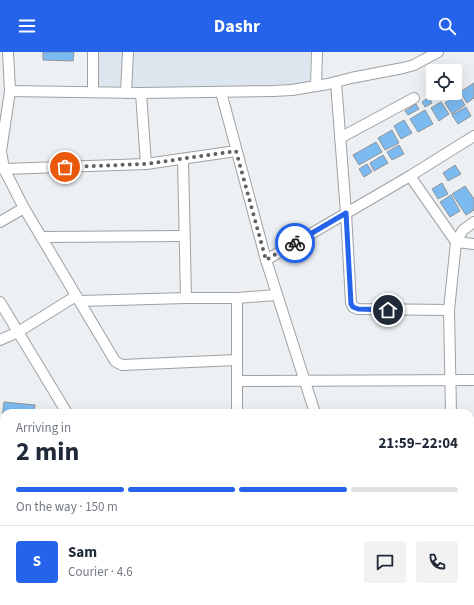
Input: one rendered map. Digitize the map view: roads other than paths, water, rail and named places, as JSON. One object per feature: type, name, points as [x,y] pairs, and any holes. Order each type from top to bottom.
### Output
[{"type":"street","points":[[8,52],[10,91],[1,151],[4,169],[24,208],[118,364],[237,360]]},
{"type":"street","points":[[93,52],[93,92]]},
{"type":"street","points":[[126,93],[128,52]]},
{"type":"street","points":[[316,86],[317,52]]},
{"type":"street","points":[[10,91],[126,93],[273,91],[316,86],[403,68],[414,65],[438,52]]},
{"type":"street","points":[[336,82],[351,304],[353,307],[358,309],[449,310]]},
{"type":"street","points":[[221,92],[276,295],[314,409]]},
{"type":"street","points":[[142,93],[146,164]]},
{"type":"street","points":[[340,138],[414,98]]},
{"type":"street","points":[[266,260],[410,176],[474,136]]},
{"type":"street","points":[[4,169],[146,164],[236,151]]},
{"type":"street","points":[[183,158],[186,298]]},
{"type":"street","points":[[410,176],[456,242],[474,244]]},
{"type":"street","points":[[0,222],[24,208]]},
{"type":"street","points":[[450,409],[449,310],[456,242],[463,230],[474,222]]},
{"type":"street","points":[[42,237],[184,236]]},
{"type":"street","points":[[0,340],[18,332],[78,299],[237,298],[276,295]]},
{"type":"street","points":[[237,298],[237,409]]},
{"type":"street","points":[[0,302],[64,409]]},
{"type":"street","points":[[237,381],[474,380]]}]
